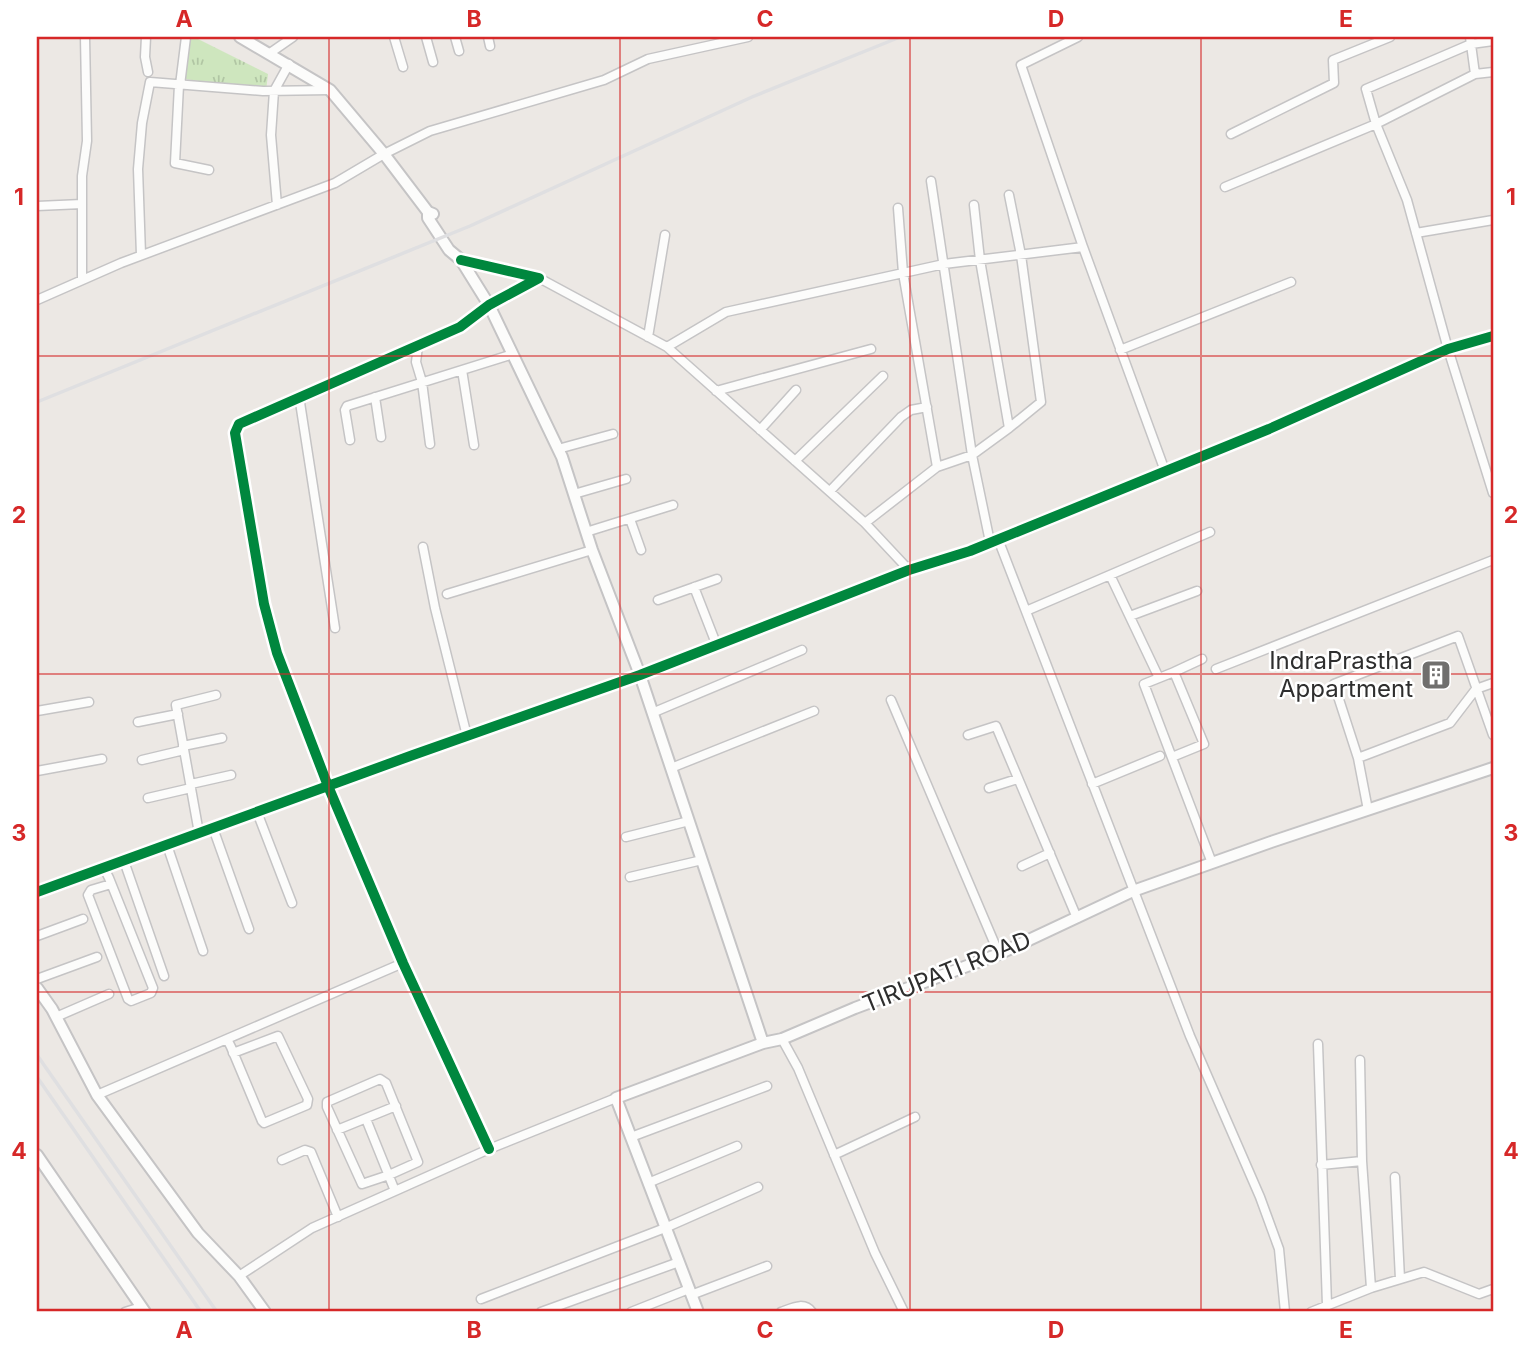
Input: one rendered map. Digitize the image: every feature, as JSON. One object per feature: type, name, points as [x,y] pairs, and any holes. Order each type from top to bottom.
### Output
[{"type":"street","points":[[82,279],[82,176],[87,141],[85,37]]},
{"type":"street","points":[[146,37],[145,57],[148,72]]},
{"type":"street","points":[[186,37],[179,85],[175,163],[209,170]]},
{"type":"street","points":[[240,37],[330,90],[428,212],[428,218],[489,305],[558,449],[592,550],[640,676],[763,1043]]},
{"type":"street","points":[[271,53],[293,37]]},
{"type":"street","points":[[394,37],[403,68]]},
{"type":"street","points":[[426,37],[433,62]]},
{"type":"street","points":[[455,37],[459,51]]},
{"type":"street","points":[[37,300],[141,255],[335,183],[430,131],[604,80],[648,59],[748,37]]},
{"type":"street","points":[[1078,37],[1021,65],[1083,247],[1165,471]]},
{"type":"street","points":[[1231,134],[1334,83],[1333,60],[1390,37]]},
{"type":"street","points":[[1493,40],[1470,41],[1366,89],[1376,124],[1406,200],[1448,349],[1493,493]]},
{"type":"street","points":[[1470,41],[1475,74]]},
{"type":"street","points":[[277,205],[271,135],[274,91],[289,64]]},
{"type":"street","points":[[1225,187],[1376,124],[1475,74],[1493,72]]},
{"type":"street","points":[[141,255],[138,169],[142,123],[150,82],[274,91],[330,90]]},
{"type":"street","points":[[931,181],[972,455],[994,541],[1026,611],[1190,1036],[1260,1197],[1279,1249],[1285,1312]]},
{"type":"street","points":[[865,523],[937,467],[972,455],[1041,402],[1021,255],[1009,195]]},
{"type":"street","points":[[37,206],[82,204]]},
{"type":"street","points":[[974,205],[980,260],[1009,428]]},
{"type":"street","points":[[898,208],[903,273],[937,467]]},
{"type":"street","points":[[1416,233],[1493,220]]},
{"type":"street","points":[[648,337],[666,235]]},
{"type":"street","points":[[667,347],[726,312],[944,264],[1083,247]]},
{"type":"street","points":[[457,256],[539,278],[667,347],[865,523],[909,570]]},
{"type":"street","points":[[489,1149],[403,963],[328,786],[277,653],[264,604],[235,433],[239,424],[460,327],[489,305],[539,278]]},
{"type":"street","points":[[1120,350],[1291,282]]},
{"type":"street","points":[[37,892],[640,676],[909,570],[994,541],[1269,429],[1448,349],[1493,336]]},
{"type":"street","points":[[418,346],[416,362],[422,382],[430,444]]},
{"type":"street","points":[[716,391],[871,349]]},
{"type":"street","points":[[350,440],[345,410],[347,406],[513,354]]},
{"type":"street","points":[[461,370],[474,445]]},
{"type":"street","points":[[795,461],[883,376]]},
{"type":"street","points":[[760,430],[796,390]]},
{"type":"street","points":[[299,396],[335,628]]},
{"type":"street","points":[[375,397],[381,438]]},
{"type":"street","points":[[830,491],[901,417],[911,410],[927,407]]},
{"type":"street","points":[[558,449],[613,434]]},
{"type":"street","points":[[574,494],[626,479]]},
{"type":"street","points":[[586,532],[673,505]]},
{"type":"street","points":[[630,519],[641,550]]},
{"type":"street","points":[[1026,611],[1210,531]]},
{"type":"street","points":[[423,547],[435,608],[467,736]]},
{"type":"street","points":[[447,594],[592,550]]},
{"type":"street","points":[[1216,669],[1493,560]]},
{"type":"street","points":[[1110,575],[1159,678]]},
{"type":"street","points":[[658,600],[717,579]]},
{"type":"street","points":[[694,587],[717,646]]},
{"type":"street","points":[[1130,615],[1197,591]]},
{"type":"street","points":[[1368,810],[1359,758],[1334,684],[1458,636],[1493,735]]},
{"type":"street","points":[[652,713],[802,650]]},
{"type":"street","points":[[1202,659],[1144,684],[1212,863]]},
{"type":"street","points":[[1172,757],[1204,744],[1174,672]]},
{"type":"street","points":[[1359,758],[1450,723],[1476,689],[1493,683]]},
{"type":"street","points":[[200,833],[176,705],[216,695]]},
{"type":"street","points":[[891,700],[999,954]]},
{"type":"street","points":[[37,711],[89,702]]},
{"type":"street","points":[[671,768],[814,711]]},
{"type":"street","points":[[138,722],[178,713]]},
{"type":"street","points":[[968,736],[996,726],[1077,918]]},
{"type":"street","points":[[142,760],[222,738]]},
{"type":"street","points":[[1092,784],[1160,755]]},
{"type":"street","points":[[37,771],[102,759]]},
{"type":"street","name":"TIRUPATI ROAD","points":[[616,1098],[763,1043],[782,1039],[999,954],[1133,891],[1493,768]]},
{"type":"street","points":[[148,798],[230,775]]},
{"type":"street","points":[[989,788],[1017,779]]},
{"type":"street","points":[[257,812],[292,903]]},
{"type":"street","points":[[626,837],[689,821]]},
{"type":"street","points":[[213,828],[249,929]]},
{"type":"street","points":[[167,845],[203,951]]},
{"type":"street","points":[[1022,866],[1050,853]]},
{"type":"street","points":[[124,860],[164,976]]},
{"type":"street","points":[[630,877],[702,860]]},
{"type":"street","points":[[104,868],[111,884],[153,988],[151,993],[131,1001],[88,895],[91,890],[111,884]]},
{"type":"street","points":[[37,936],[83,919]]},
{"type":"street","points":[[37,979],[97,957]]},
{"type":"street","points":[[97,1095],[403,963]]},
{"type":"street","points":[[37,988],[56,1017],[97,1095],[198,1233],[239,1276],[265,1312]]},
{"type":"street","points":[[56,1017],[109,994]]},
{"type":"street","points":[[227,1039],[233,1053],[264,1123],[307,1105],[308,1100],[278,1036],[233,1053]]},
{"type":"street","points":[[782,1039],[798,1068],[875,1252],[904,1312]]},
{"type":"street","points":[[1318,1044],[1327,1305]]},
{"type":"street","points":[[1360,1060],[1362,1161],[1371,1288]]},
{"type":"street","points":[[380,1080],[386,1083],[396,1106],[418,1161],[362,1184],[327,1102],[380,1080]]},
{"type":"street","points":[[631,1138],[766,1086]]},
{"type":"street","points":[[239,1276],[312,1228],[489,1149],[616,1098],[698,1312]]},
{"type":"street","points":[[337,1130],[396,1106]]},
{"type":"street","points":[[834,1155],[915,1117]]},
{"type":"street","points":[[366,1119],[395,1191]]},
{"type":"street","points":[[648,1183],[737,1146]]},
{"type":"street","points":[[282,1160],[305,1150],[312,1152],[338,1217]]},
{"type":"street","points":[[37,1155],[143,1309],[125,1312]]},
{"type":"street","points":[[1321,1165],[1362,1161]]},
{"type":"street","points":[[1395,1177],[1400,1279]]},
{"type":"street","points":[[481,1299],[665,1228],[758,1187]]},
{"type":"street","points":[[541,1312],[679,1262]]},
{"type":"street","points":[[631,1312],[767,1266]]},
{"type":"street","points":[[1311,1312],[1371,1288],[1424,1272],[1479,1294],[1493,1289]]},
{"type":"street","points":[[781,1312],[804,1306],[809,1307],[812,1312]]},
{"type":"green space","points":[[189,37],[194,37],[268,74],[266,91],[185,79]]},
{"type":"railway","points":[[37,402],[470,226],[752,97],[900,37]]},
{"type":"railway","points":[[37,1055],[217,1312]]},
{"type":"railway","points":[[37,1077],[201,1312]]},
{"type":"cycle path","points":[[461,260],[539,278],[489,305],[460,327],[239,424],[235,433],[264,604],[277,653],[328,786],[403,963],[489,1149]]},
{"type":"cycle path","points":[[37,892],[640,675],[909,570],[970,551],[1269,429],[1448,349],[1493,336]]},
{"type":"place","name":"IndraPrastha Appartment","points":[[1436,675]]}]
